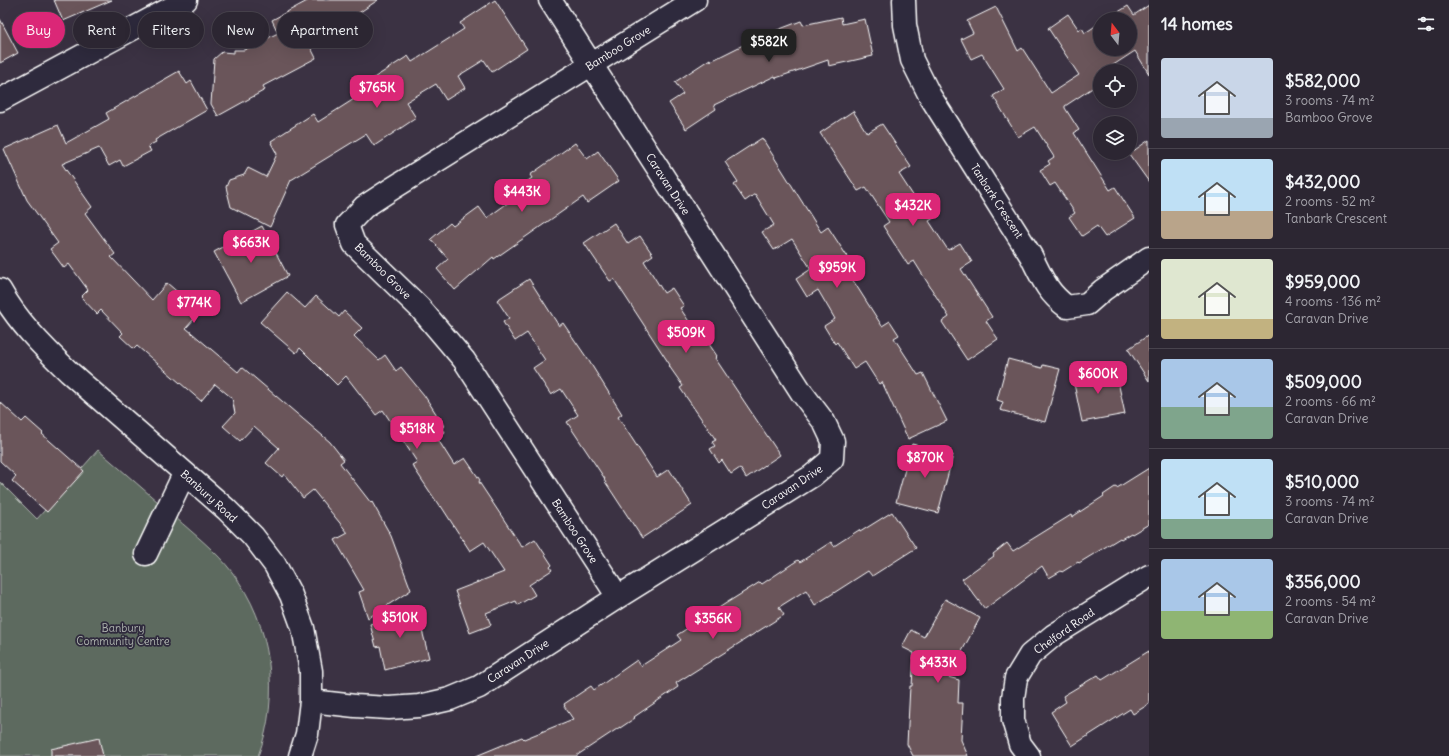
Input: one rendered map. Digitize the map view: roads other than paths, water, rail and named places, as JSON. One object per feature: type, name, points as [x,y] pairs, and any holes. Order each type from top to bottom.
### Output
[{"type":"street","name":"Caravan Drive","points":[[311,701],[388,708],[419,706],[450,699],[478,687],[618,597],[812,476],[832,459],[833,441],[824,422],[802,393],[550,0]]},
{"type":"street","name":"Bamboo Grove","points":[[618,597],[464,360],[420,308],[354,244],[347,225],[364,207],[695,0]]},
{"type":"street","name":"Tanbark Crescent","points":[[904,0],[906,25],[912,60],[930,96],[1031,256],[1042,280],[1055,298],[1067,307],[1087,304],[1103,290],[1149,258]]},
{"type":"street","points":[[0,100],[177,2]]},
{"type":"street","name":"Banbury Road","points":[[0,290],[26,328],[48,352],[184,474],[226,509],[253,536],[275,565],[291,595],[303,628],[311,671],[311,701],[307,734],[300,756]]},
{"type":"street","points":[[146,554],[184,474]]},
{"type":"street","name":"Chelford Road","points":[[1029,756],[1020,744],[1013,720],[1013,705],[1016,678],[1030,655],[1054,635],[1149,576]]},
{"type":"park label","name":"Banbury Community Centre","points":[[123,634]]}]
